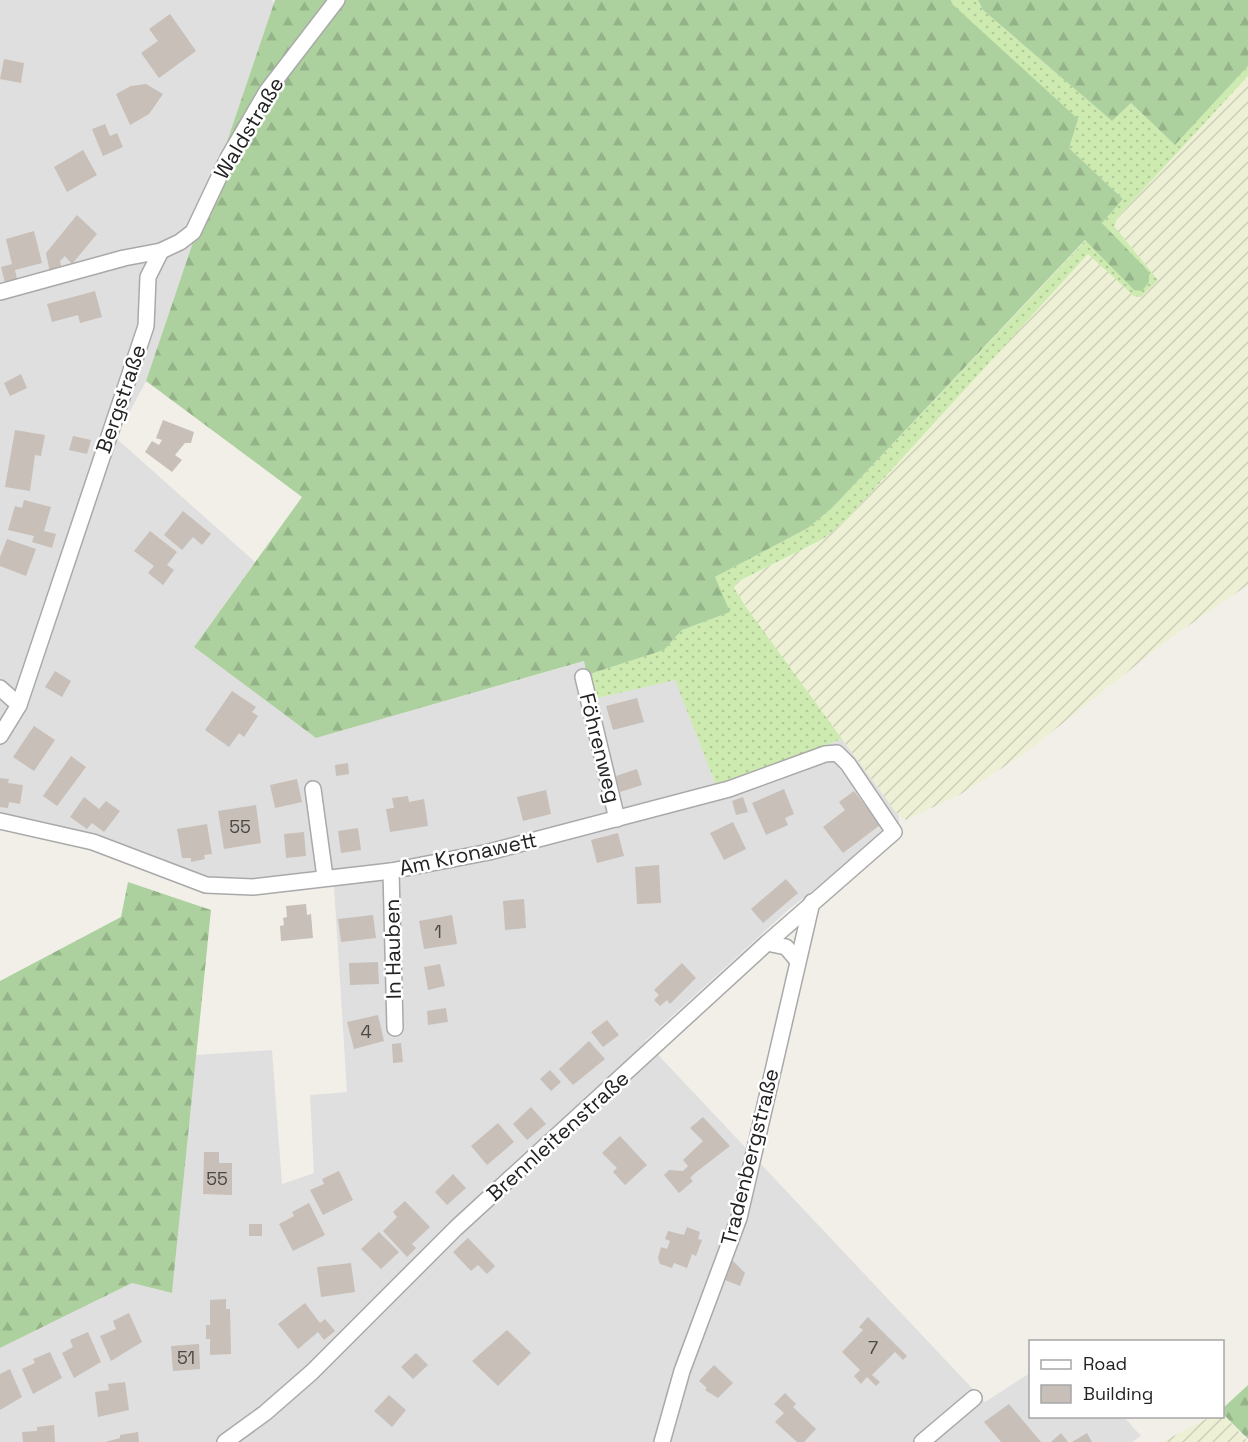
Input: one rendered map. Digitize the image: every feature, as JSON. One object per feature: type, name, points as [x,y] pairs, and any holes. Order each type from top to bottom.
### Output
[{"type":"street","name":"Waldstraße","points":[[160,251],[180,243],[193,232],[228,158],[267,92],[338,0]]},
{"type":"street","points":[[0,292],[123,258],[160,251]]},
{"type":"street","name":"Bergstraße","points":[[19,705],[146,326],[148,277],[160,251]]},
{"type":"street","name":"Föhrenweg","points":[[583,676],[617,819]]},
{"type":"street","points":[[0,688],[19,705],[0,736]]},
{"type":"street","name":"Am Kronawett","points":[[0,821],[93,842],[206,885],[253,887],[391,870],[489,852],[729,789],[825,754],[837,753],[848,765],[894,832]]},
{"type":"street","points":[[313,789],[325,877]]},
{"type":"street","name":"Brennleitenstraße","points":[[225,1442],[265,1413],[312,1371],[441,1242],[767,942],[894,832]]},
{"type":"street","name":"In Hauben","points":[[391,870],[395,1028]]},
{"type":"street","name":"Tradenbergstraße","points":[[662,1442],[682,1371],[739,1218],[812,902]]},
{"type":"street","points":[[767,942],[782,945],[797,960]]},
{"type":"street","points":[[922,1442],[974,1398]]},
{"type":"shaded area","points":[[0,0],[272,0],[274,4],[146,381],[116,438],[255,562],[194,647],[316,738],[585,661],[594,699],[676,679],[716,785],[842,739],[899,816],[899,824],[789,909],[645,1041],[985,1402],[1029,1374],[1029,1418],[1125,1418],[1141,1436],[1132,1442],[0,1442],[0,1348],[132,1283],[172,1293],[196,1055],[272,1050],[282,1184],[314,1173],[310,1095],[347,1092],[333,871],[252,882],[207,879],[0,815]]},
{"type":"green space","points":[[275,0],[951,0],[951,3],[1078,119],[1069,148],[1123,199],[1102,223],[1149,272],[1149,282],[1142,291],[1134,290],[1085,240],[832,508],[808,528],[715,577],[730,612],[682,630],[664,650],[587,675],[584,661],[316,738],[194,647],[302,497],[146,381]]},
{"type":"green space","points":[[951,0],[978,0],[983,10],[1112,121],[1131,103],[1175,145],[1248,66],[1248,76],[1118,217],[1114,226],[1158,280],[1141,297],[1134,296],[1088,254],[845,521],[823,539],[737,582],[734,588],[746,607],[842,739],[716,785],[675,680],[594,699],[587,675],[664,650],[682,630],[729,612],[715,577],[808,528],[832,508],[1086,240],[1134,290],[1102,222],[1123,199],[1069,148],[951,3]]},
{"type":"green space","points":[[978,0],[1248,0],[1248,66],[1175,145],[1131,103],[1112,121],[983,10]]},
{"type":"green space","points":[[1248,76],[1248,585],[1169,639],[1024,754],[961,794],[906,820],[899,816],[768,639],[734,588],[737,582],[823,539],[845,521],[1088,253],[1134,296],[1141,297],[1158,280],[1114,226],[1118,217]]},
{"type":"green space","points":[[128,882],[211,910],[172,1293],[132,1283],[0,1348],[0,981],[121,917]]},
{"type":"green space","points":[[1248,1385],[1248,1439],[1224,1415],[1224,1407]]},
{"type":"green space","points":[[1224,1415],[1248,1442],[1162,1442],[1208,1418],[1224,1418]]},
{"type":"building","points":[[170,14],[196,51],[159,78],[141,53],[158,41],[149,29]]},
{"type":"building","points":[[4,59],[24,63],[21,83],[0,79]]},
{"type":"building","points":[[146,84],[163,94],[149,114],[130,125],[116,94],[131,86]]},
{"type":"building","points":[[105,124],[110,136],[117,133],[123,147],[103,156],[92,129]]},
{"type":"building","points":[[83,150],[97,175],[67,192],[54,167]]},
{"type":"building","points":[[77,215],[97,234],[72,264],[65,256],[60,261],[62,270],[50,273],[46,253]]},
{"type":"building","points":[[34,231],[42,263],[15,270],[17,279],[5,283],[1,267],[12,264],[6,239]]},
{"type":"building","points":[[95,291],[102,317],[80,323],[78,315],[52,322],[47,304]]},
{"type":"building","points":[[21,374],[27,388],[10,396],[4,383]]},
{"type":"building","points":[[163,420],[194,432],[191,443],[185,443],[175,455],[182,460],[172,472],[145,452],[152,441],[159,445],[162,440],[156,438]]},
{"type":"building","points":[[15,430],[45,435],[41,456],[35,455],[30,491],[5,487]]},
{"type":"building","points":[[73,436],[91,440],[87,454],[69,450]]},
{"type":"building","points":[[24,500],[51,507],[44,531],[56,534],[52,548],[32,542],[34,536],[8,530],[15,506],[22,508]]},
{"type":"building","points":[[183,511],[211,534],[202,545],[193,537],[182,550],[164,535]]},
{"type":"building","points":[[150,531],[177,552],[167,565],[174,570],[163,585],[148,573],[154,566],[134,551]]},
{"type":"building","points":[[7,539],[36,549],[26,576],[0,566],[0,557]]},
{"type":"building","points":[[55,671],[71,681],[62,697],[45,687]]},
{"type":"building","points":[[232,691],[256,707],[252,712],[258,716],[244,737],[239,733],[229,747],[205,730]]},
{"type":"building","points":[[637,698],[644,722],[613,730],[606,706]]},
{"type":"building","points":[[34,726],[55,740],[34,771],[13,757]]},
{"type":"building","points":[[71,756],[86,767],[57,806],[43,796]]},
{"type":"building","points":[[348,763],[349,774],[336,776],[335,765]]},
{"type":"building","points":[[637,769],[642,785],[620,792],[616,776]]},
{"type":"building","points":[[0,778],[9,779],[8,783],[23,785],[20,804],[9,802],[8,808],[0,807]]},
{"type":"building","points":[[297,779],[302,802],[275,808],[270,785]]},
{"type":"building","points":[[784,789],[794,814],[785,818],[788,825],[766,835],[752,803]]},
{"type":"building","points":[[546,790],[551,814],[523,821],[517,797]]},
{"type":"building","points":[[854,791],[880,825],[843,853],[823,827],[845,810],[839,802]]},
{"type":"building","points":[[408,796],[409,802],[424,799],[428,826],[390,832],[386,809],[394,808],[392,798]]},
{"type":"building","points":[[84,797],[99,809],[106,801],[120,811],[104,832],[92,823],[87,829],[70,817]]},
{"type":"building","points":[[743,797],[748,812],[736,815],[732,801]]},
{"type":"building","points":[[256,805],[261,843],[224,849],[218,811]]},
{"type":"building","points":[[733,822],[746,849],[724,860],[710,833]]},
{"type":"building","points":[[207,824],[212,854],[204,855],[205,859],[191,862],[191,858],[182,858],[177,829]]},
{"type":"building","points":[[358,828],[361,850],[341,853],[338,831]]},
{"type":"building","points":[[304,832],[306,856],[286,858],[284,834]]},
{"type":"building","points":[[618,833],[624,856],[597,863],[591,840]]},
{"type":"building","points":[[659,865],[661,903],[637,904],[635,867]]},
{"type":"building","points":[[786,879],[798,893],[763,923],[751,909]]},
{"type":"building","points":[[524,899],[526,928],[505,930],[503,901]]},
{"type":"building","points":[[306,904],[307,915],[311,914],[313,938],[281,941],[280,926],[284,925],[283,918],[287,917],[286,906]]},
{"type":"building","points":[[373,915],[376,938],[341,942],[338,919]]},
{"type":"building","points":[[452,915],[457,944],[424,949],[419,921]]},
{"type":"building","points":[[378,962],[379,984],[350,985],[349,963]]},
{"type":"building","points":[[682,963],[696,978],[670,1004],[667,1000],[660,1006],[654,1000],[659,995],[654,990]]},
{"type":"building","points":[[440,964],[445,986],[428,990],[424,967]]},
{"type":"building","points":[[446,1008],[448,1022],[428,1025],[427,1011]]},
{"type":"building","points":[[378,1015],[384,1041],[354,1049],[347,1022]]},
{"type":"building","points":[[607,1020],[619,1035],[603,1047],[591,1032]]},
{"type":"building","points":[[589,1041],[605,1059],[573,1085],[559,1069]]},
{"type":"building","points":[[401,1043],[403,1062],[393,1063],[392,1044]]},
{"type":"building","points":[[550,1070],[561,1082],[551,1091],[540,1079]]},
{"type":"building","points":[[531,1107],[546,1124],[527,1140],[513,1124]]},
{"type":"building","points":[[703,1117],[730,1146],[695,1173],[690,1178],[693,1181],[679,1193],[664,1175],[669,1170],[683,1171],[688,1166],[683,1160],[703,1141],[690,1128]]},
{"type":"building","points":[[498,1123],[514,1142],[487,1165],[471,1146]]},
{"type":"building","points":[[620,1136],[647,1165],[625,1185],[613,1172],[617,1168],[602,1153]]},
{"type":"building","points":[[204,1152],[219,1152],[219,1163],[232,1163],[232,1195],[203,1194]]},
{"type":"building","points":[[339,1171],[353,1200],[323,1215],[310,1190],[324,1184],[322,1179]]},
{"type":"building","points":[[453,1174],[466,1188],[447,1205],[435,1192]]},
{"type":"building","points":[[405,1201],[430,1227],[412,1244],[416,1248],[407,1257],[383,1231],[397,1217],[393,1212]]},
{"type":"building","points":[[309,1203],[325,1235],[293,1251],[279,1224],[294,1216],[292,1212]]},
{"type":"building","points":[[249,1224],[262,1224],[262,1236],[249,1236]]},
{"type":"building","points":[[687,1227],[700,1232],[698,1239],[702,1240],[696,1256],[692,1254],[687,1268],[674,1263],[672,1268],[660,1264],[658,1258],[661,1247],[667,1249],[670,1241],[665,1239],[668,1231],[684,1235]]},
{"type":"building","points":[[379,1232],[399,1252],[381,1269],[361,1249]]},
{"type":"building","points":[[468,1238],[495,1266],[487,1274],[478,1265],[471,1271],[453,1252]]},
{"type":"building","points":[[732,1260],[745,1273],[740,1286],[725,1280]]},
{"type":"building","points":[[351,1263],[355,1292],[321,1297],[317,1267]]},
{"type":"building","points":[[226,1299],[226,1309],[230,1309],[231,1354],[210,1355],[210,1339],[206,1339],[206,1325],[210,1325],[210,1300]]},
{"type":"building","points":[[305,1303],[320,1323],[325,1319],[335,1331],[324,1340],[318,1332],[298,1349],[278,1324]]},
{"type":"building","points":[[129,1313],[142,1342],[111,1361],[100,1336],[116,1329],[113,1321]]},
{"type":"building","points":[[868,1317],[907,1356],[903,1360],[895,1352],[872,1375],[880,1382],[876,1386],[867,1377],[861,1384],[854,1376],[860,1370],[842,1352],[863,1330],[859,1327]]},
{"type":"building","points":[[507,1330],[531,1353],[498,1386],[472,1361]]},
{"type":"building","points":[[88,1332],[101,1362],[74,1378],[62,1353],[73,1347],[70,1340]]},
{"type":"building","points":[[199,1344],[200,1369],[173,1371],[171,1346]]},
{"type":"building","points":[[50,1352],[62,1378],[33,1394],[22,1369],[35,1363],[33,1359]]},
{"type":"building","points":[[416,1353],[428,1365],[413,1379],[401,1367]]},
{"type":"building","points":[[714,1365],[733,1383],[718,1398],[705,1390],[707,1388],[699,1381]]},
{"type":"building","points":[[10,1369],[22,1397],[0,1410],[0,1374]]},
{"type":"building","points":[[125,1382],[129,1410],[98,1417],[95,1392],[109,1390],[108,1384]]},
{"type":"building","points":[[785,1393],[796,1404],[793,1407],[816,1429],[804,1442],[797,1442],[775,1422],[784,1413],[774,1404]]},
{"type":"building","points":[[389,1395],[406,1410],[392,1427],[374,1411]]},
{"type":"building","points":[[1009,1404],[1041,1442],[1001,1442],[984,1422]]},
{"type":"building","points":[[54,1425],[55,1442],[23,1442],[22,1432],[37,1431],[37,1427]]},
{"type":"building","points":[[138,1432],[139,1442],[105,1442],[120,1438],[120,1435]]},
{"type":"building","points":[[1061,1433],[1068,1442],[1051,1442]]},
{"type":"building","points":[[1087,1433],[1092,1442],[1072,1442]]}]
